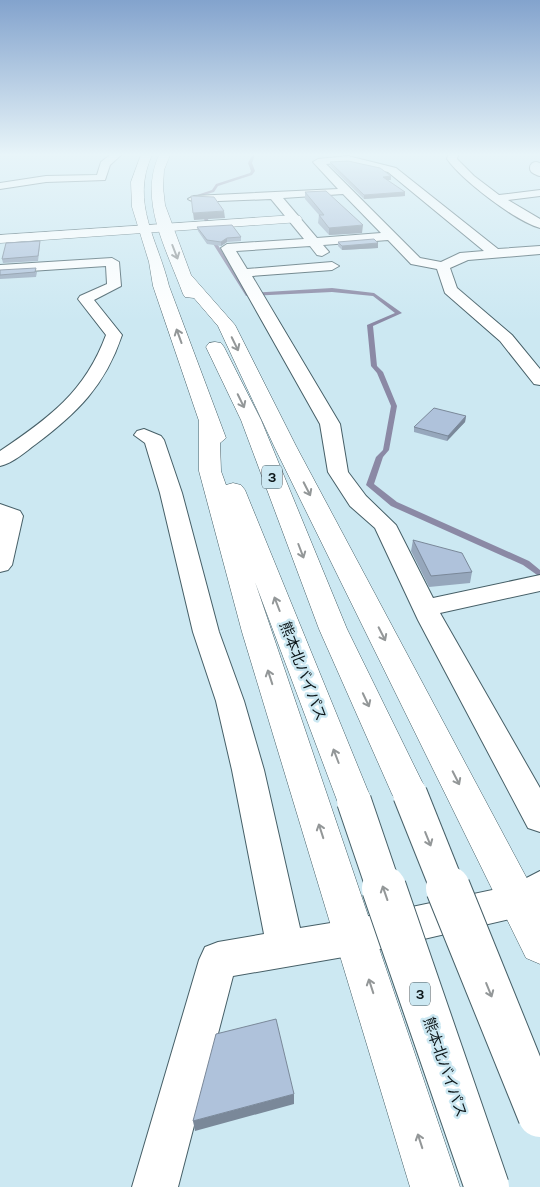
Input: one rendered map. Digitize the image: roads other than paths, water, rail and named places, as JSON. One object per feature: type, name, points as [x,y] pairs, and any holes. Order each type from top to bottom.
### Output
[{"type":"main road","name":"熊本北バイパス","points":[[138,210],[155,228],[185,277],[195,304],[250,420],[333,629],[410,794],[540,1115]]},
{"type":"main road","name":"熊本北バイパス","points":[[157,210],[155,228],[156,260],[161,286],[244,519],[354,801],[487,1187]]},
{"type":"main road","points":[[0,238],[294,219]]},
{"type":"main road","points":[[185,277],[226,325],[285,446],[530,894],[540,944]]},
{"type":"main road","points":[[209,420],[210,471],[253,623],[435,1187]]},
{"type":"street","points":[[243,273],[332,266],[287,210]]},
{"type":"street","points":[[367,210],[416,261],[444,266],[465,256],[540,250]]},
{"type":"street","points":[[442,210],[496,254]]},
{"type":"street","points":[[519,210],[540,224]]},
{"type":"street","points":[[393,236],[226,248],[243,273],[330,424],[338,472],[358,501],[385,525],[425,608],[540,818]]},
{"type":"street","points":[[0,269],[112,262],[114,286],[86,299],[114,335],[99,372],[81,394],[54,419],[0,460]]},
{"type":"street","points":[[444,266],[450,290],[506,338],[540,380]]},
{"type":"street","points":[[144,435],[154,440],[171,493],[206,632],[230,701],[248,770],[286,949]]},
{"type":"street","points":[[0,511],[12,516],[0,565]]},
{"type":"street","points":[[425,608],[540,583]]},
{"type":"street","points":[[155,1187],[218,960],[355,937],[530,894]]},
{"type":"waterway","points":[[204,210],[212,239],[248,295],[332,290],[374,295],[399,313],[370,325],[374,366],[380,372],[394,406],[386,450],[380,457],[370,485],[394,504],[526,563],[540,574]]}]
